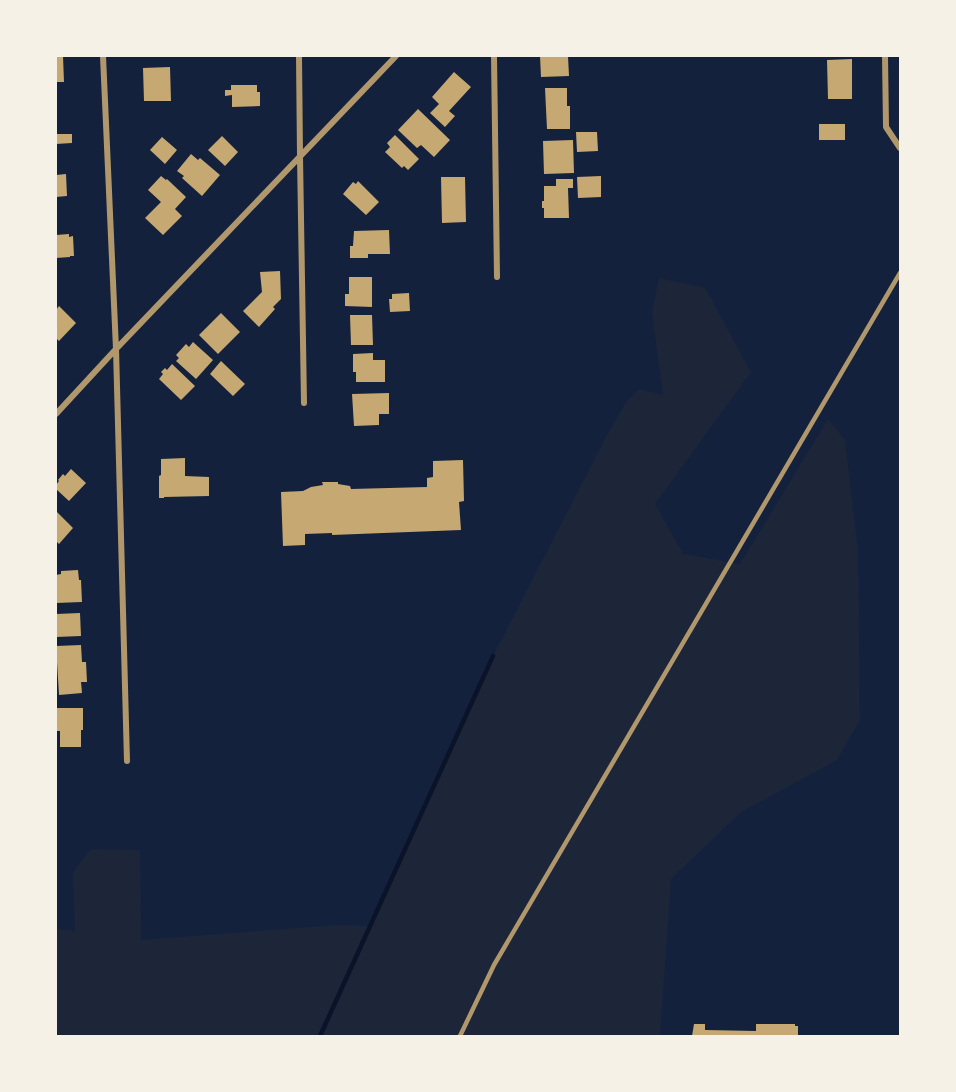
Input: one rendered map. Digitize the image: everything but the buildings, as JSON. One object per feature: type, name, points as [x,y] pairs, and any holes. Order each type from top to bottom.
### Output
[{"type":"street","points":[[103,56],[116,349],[127,761]]},
{"type":"street","points":[[299,56],[304,403]]},
{"type":"street","points":[[56,414],[396,56]]},
{"type":"street","points":[[494,56],[496,277]]},
{"type":"street","points":[[885,56],[886,127],[900,148]]},
{"type":"lane","points":[[460,1036],[494,964],[900,273]]},
{"type":"shaded area","points":[[659,278],[705,288],[751,372],[655,504],[683,554],[740,564],[828,419],[845,440],[858,551],[860,720],[837,760],[741,812],[671,879],[660,1036],[56,1036],[56,929],[75,931],[73,872],[91,849],[140,850],[141,940],[337,925],[370,926],[493,656],[606,437],[626,402],[639,389],[663,395],[652,312]]},
{"type":"waterway","points":[[320,1036],[493,656]]}]
